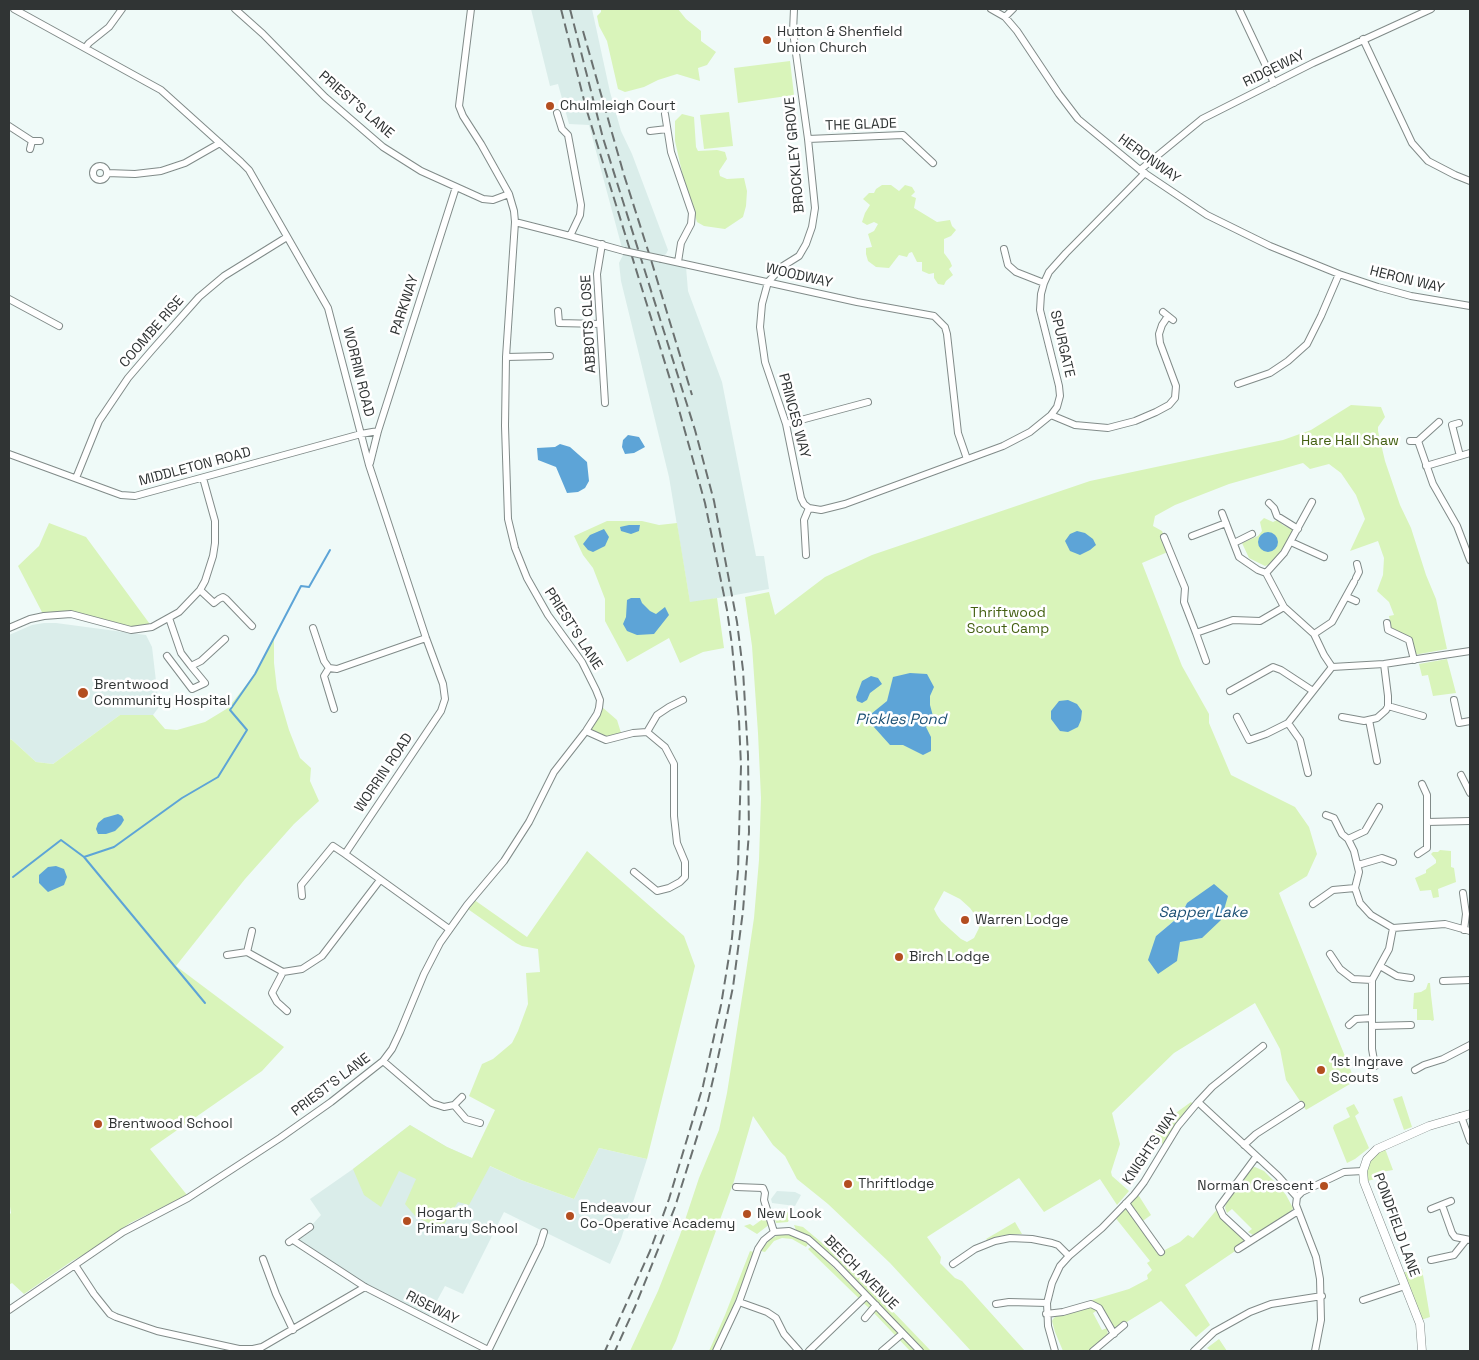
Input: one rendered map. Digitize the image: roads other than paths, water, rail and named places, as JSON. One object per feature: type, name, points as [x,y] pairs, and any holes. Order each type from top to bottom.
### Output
[{"type":"street","name":"WORRIN ROAD","points":[[14,9],[161,90],[249,170],[328,308],[369,464],[443,684],[445,698],[444,705],[345,854]]},
{"type":"street","points":[[85,48],[88,43],[109,27],[122,9]]},
{"type":"street","name":"PRIEST'S LANE","points":[[9,1310],[123,1232],[188,1198],[280,1138],[331,1102],[382,1061],[392,1049],[424,974],[449,929],[508,855],[529,822],[554,772],[586,731],[599,708],[600,700],[582,662],[548,615],[520,562],[508,519],[506,357],[515,222],[509,194],[493,200],[483,199],[421,171],[383,147],[325,97],[263,34],[235,9]]},
{"type":"street","points":[[471,9],[459,106],[509,194]]},
{"type":"street","name":"BROCKLEY GROVE","points":[[768,282],[783,266],[799,256],[812,227],[815,208],[808,139],[793,32],[794,9]]},
{"type":"street","name":"HERONWAY","points":[[991,9],[1005,17],[1029,47],[1059,94],[1078,119],[1143,172],[1207,215],[1240,232],[1339,274]]},
{"type":"street","points":[[1005,17],[1013,9]]},
{"type":"street","points":[[1239,9],[1274,83]]},
{"type":"street","name":"RIDGEWAY","points":[[1143,172],[1202,119],[1363,39],[1431,9]]},
{"type":"street","points":[[1363,39],[1412,143],[1428,161],[1455,175],[1470,180]]},
{"type":"street","points":[[557,113],[562,129],[568,134],[581,205],[580,215],[570,236]]},
{"type":"street","points":[[666,114],[671,152],[692,213],[691,224],[681,243],[678,262]]},
{"type":"street","points":[[9,126],[32,141],[40,141]]},
{"type":"street","points":[[650,131],[667,129]]},
{"type":"street","name":"THE GLADE","points":[[808,139],[903,135],[933,163]]},
{"type":"street","points":[[30,149],[32,141]]},
{"type":"street","points":[[107,172],[135,174],[161,171],[185,163],[220,143]]},
{"type":"street","name":"SPURGATE","points":[[1051,415],[1057,407],[1060,396],[1040,310],[1044,283],[1049,272],[1143,172]]},
{"type":"street","name":"PARKWAY","points":[[369,464],[456,187]]},
{"type":"street","name":"WOODWAY","points":[[515,222],[624,251],[857,302],[934,316],[945,327],[947,334],[958,433],[966,459]]},
{"type":"street","name":"COOMBE RISE","points":[[76,478],[98,421],[124,383],[152,350],[199,298],[218,281],[287,237]]},
{"type":"street","name":"ABBOTS CLOSE","points":[[602,244],[597,274],[606,403]]},
{"type":"street","points":[[1004,249],[1008,264],[1016,272],[1044,283]]},
{"type":"street","points":[[1238,384],[1270,373],[1288,361],[1307,344],[1339,274]]},
{"type":"street","name":"HERON WAY","points":[[1339,274],[1411,296],[1470,306]]},
{"type":"street","name":"PRINCES WAY","points":[[768,282],[762,304],[760,328],[762,346],[772,385],[786,424],[801,498],[809,508]]},
{"type":"street","points":[[9,299],[59,326]]},
{"type":"street","points":[[558,311],[558,323],[600,324]]},
{"type":"street","points":[[806,555],[804,520],[809,508],[821,510],[845,504],[1002,446],[1044,422],[1051,415],[1075,425],[1108,428],[1135,421],[1169,405],[1175,398],[1176,386],[1160,343],[1159,334],[1168,316]]},
{"type":"street","points":[[506,357],[550,356]]},
{"type":"street","points":[[786,424],[868,402]]},
{"type":"street","points":[[1440,422],[1414,441],[1433,484],[1457,526],[1470,560]]},
{"type":"street","points":[[1459,423],[1452,425],[1460,456]]},
{"type":"street","points":[[361,434],[378,431]]},
{"type":"street","name":"MIDDLETON ROAD","points":[[9,454],[121,495],[135,496],[361,434]]},
{"type":"street","points":[[1426,466],[1470,453]]},
{"type":"street","points":[[9,628],[30,619],[48,615],[71,614],[131,630],[152,627],[179,612],[200,590],[211,563],[215,543],[215,521],[203,478]]},
{"type":"street","points":[[1266,573],[1284,553],[1312,502]]},
{"type":"street","points":[[1269,503],[1274,508],[1277,516],[1298,529]]},
{"type":"street","points":[[1222,513],[1239,557],[1266,573],[1284,607],[1314,634],[1332,667]]},
{"type":"street","points":[[1192,536],[1226,523]]},
{"type":"street","points":[[1234,543],[1252,534]]},
{"type":"street","points":[[1164,537],[1184,587],[1184,602],[1206,661]]},
{"type":"street","points":[[1291,542],[1324,557]]},
{"type":"street","points":[[1314,634],[1332,622],[1359,572],[1357,564]]},
{"type":"street","points":[[200,590],[214,603],[219,599],[226,599],[252,626]]},
{"type":"street","points":[[1347,596],[1356,602]]},
{"type":"street","points":[[1196,633],[1232,620],[1260,621],[1284,607]]},
{"type":"street","points":[[167,656],[192,689],[205,683],[181,653],[169,618]]},
{"type":"street","points":[[1387,623],[1388,630],[1409,640],[1414,660]]},
{"type":"street","points":[[313,628],[324,661],[329,668],[337,669],[426,638]]},
{"type":"street","points":[[192,666],[225,640]]},
{"type":"street","points":[[1237,717],[1249,740],[1288,723],[1332,667],[1384,664],[1470,651]]},
{"type":"street","points":[[1342,716],[1364,721],[1377,718],[1386,710],[1388,706],[1384,664]]},
{"type":"street","points":[[1230,691],[1273,667],[1281,670],[1313,691]]},
{"type":"street","points":[[329,668],[324,676],[334,709]]},
{"type":"street","points":[[647,732],[658,715],[683,700]]},
{"type":"street","points":[[1454,700],[1459,723],[1470,721]]},
{"type":"street","points":[[1388,706],[1423,716]]},
{"type":"street","points":[[1369,720],[1377,760]]},
{"type":"street","points":[[1288,723],[1300,740],[1308,773]]},
{"type":"street","points":[[586,731],[606,740],[633,733],[647,732],[664,747],[674,764],[674,816],[677,843],[685,862],[685,877],[680,882],[664,890],[657,891],[634,872]]},
{"type":"street","points":[[1461,775],[1470,793]]},
{"type":"street","points":[[1418,854],[1427,848],[1427,795],[1422,784]]},
{"type":"street","points":[[1348,839],[1365,831],[1379,806]]},
{"type":"street","points":[[1326,815],[1334,818],[1342,834],[1348,839],[1358,865],[1358,878],[1355,888],[1364,909],[1371,915],[1394,928],[1445,924],[1467,931],[1463,893]]},
{"type":"street","points":[[1427,822],[1470,821]]},
{"type":"street","points":[[302,896],[301,885],[333,846],[449,929]]},
{"type":"street","points":[[1358,865],[1382,858],[1393,862]]},
{"type":"street","points":[[226,955],[247,952],[283,972],[302,969],[322,956],[380,880]]},
{"type":"street","points":[[1313,904],[1333,890],[1355,888]]},
{"type":"street","points":[[1375,1066],[1372,1048],[1372,980],[1388,949],[1394,928]]},
{"type":"street","points":[[247,952],[252,931]]},
{"type":"street","points":[[1330,954],[1340,969],[1353,979],[1372,980]]},
{"type":"street","points":[[1380,966],[1397,976],[1411,978]]},
{"type":"street","points":[[283,972],[272,993],[273,998],[287,1011]]},
{"type":"street","points":[[1443,981],[1470,980]]},
{"type":"street","points":[[1349,1025],[1356,1019],[1372,1018]]},
{"type":"street","points":[[1372,1026],[1410,1025]]},
{"type":"street","points":[[1415,1070],[1443,1059],[1470,1045]]},
{"type":"street","name":"KNIGHTS WAY","points":[[1055,1351],[1050,1338],[1046,1303],[1055,1274],[1069,1256],[1102,1228],[1144,1182],[1178,1126],[1198,1102],[1212,1087],[1263,1046]]},
{"type":"street","points":[[382,1061],[432,1103],[444,1107],[454,1105],[462,1097]]},
{"type":"street","points":[[1198,1102],[1278,1176],[1297,1197]]},
{"type":"street","points":[[454,1105],[466,1119],[480,1123]]},
{"type":"street","points":[[1244,1145],[1256,1134],[1301,1105]]},
{"type":"street","name":"PONDFIELD LANE","points":[[1422,1351],[1421,1329],[1364,1182],[1363,1171],[1367,1159],[1377,1149],[1429,1126],[1470,1114]]},
{"type":"street","points":[[1461,1116],[1470,1141]]},
{"type":"street","points":[[1250,1241],[1223,1216],[1219,1207],[1256,1156]]},
{"type":"street","points":[[1315,1351],[1321,1320],[1322,1296],[1316,1257],[1296,1205],[1297,1197],[1302,1192],[1344,1172],[1363,1171]]},
{"type":"street","points":[[716,1351],[739,1302],[761,1244],[774,1232],[764,1200],[766,1193],[763,1188],[736,1187]]},
{"type":"street","points":[[1431,1209],[1451,1201]]},
{"type":"street","points":[[1126,1203],[1161,1252]]},
{"type":"street","points":[[1431,1260],[1454,1256],[1468,1240],[1455,1237],[1452,1233],[1442,1205]]},
{"type":"street","points":[[1238,1249],[1298,1210]]},
{"type":"street","name":"RISEWAY","points":[[310,1227],[291,1241],[365,1288],[488,1351]]},
{"type":"street","name":"BEECH AVENUE","points":[[774,1232],[789,1231],[808,1239],[836,1264],[920,1351]]},
{"type":"street","points":[[488,1351],[540,1245],[544,1232]]},
{"type":"street","points":[[953,1264],[975,1249],[1010,1238],[1032,1239],[1052,1243],[1069,1256]]},
{"type":"street","points":[[263,1260],[293,1330]]},
{"type":"street","points":[[75,1266],[110,1314],[149,1329],[239,1349],[262,1347],[365,1288]]},
{"type":"street","points":[[1363,1300],[1405,1286]]},
{"type":"street","points":[[809,1351],[866,1296]]},
{"type":"street","points":[[1194,1351],[1214,1332],[1250,1312],[1271,1304],[1322,1296]]},
{"type":"street","points":[[739,1302],[767,1312],[776,1318],[784,1334],[799,1351]]},
{"type":"street","points":[[996,1304],[1009,1302],[1046,1303]]},
{"type":"street","points":[[1046,1314],[1063,1312],[1090,1304],[1099,1308],[1114,1334]]},
{"type":"street","points":[[865,1318],[876,1305]]},
{"type":"street","points":[[1093,1351],[1124,1325]]},
{"type":"street","points":[[882,1351],[902,1334]]},
{"type":"water","points":[[628,435],[639,437],[645,447],[634,453],[625,454],[622,447],[623,440]]},
{"type":"water","points":[[560,444],[570,447],[587,462],[589,481],[585,488],[578,492],[567,493],[556,467],[538,460],[537,448],[555,447]]},
{"type":"water","points":[[640,525],[639,531],[631,534],[621,531],[620,527]]},
{"type":"water","points":[[604,529],[609,537],[605,546],[593,552],[588,550],[583,544],[590,535]]},
{"type":"water","points":[[1077,531],[1085,533],[1093,539],[1096,545],[1080,555],[1070,551],[1065,541],[1070,534]]},
{"type":"water","points":[[1268,532],[1275,535],[1278,542],[1275,549],[1268,552],[1261,549],[1258,542],[1261,535]]},
{"type":"water","points":[[640,598],[650,611],[656,614],[665,607],[669,615],[654,634],[637,635],[627,631],[623,624],[626,617],[627,600]]},
{"type":"water","name":"Pickles Pond","points":[[910,673],[927,674],[934,687],[930,696],[933,716],[926,727],[931,737],[931,751],[923,755],[903,745],[890,745],[873,726],[871,714],[887,701],[893,677]]},
{"type":"water","points":[[871,676],[878,678],[882,684],[870,693],[867,700],[862,703],[857,701],[856,697],[862,681]]},
{"type":"water","points":[[1068,700],[1077,704],[1082,711],[1081,720],[1078,727],[1068,732],[1060,731],[1051,719],[1051,711],[1059,701]]},
{"type":"water","points":[[118,814],[124,820],[115,831],[98,834],[96,829],[98,823],[104,818]]},
{"type":"water","points":[[56,866],[64,869],[67,877],[64,885],[48,892],[39,883],[39,875],[48,867]]},
{"type":"water","name":"Sapper Lake","points":[[1214,884],[1228,896],[1221,920],[1202,938],[1180,942],[1177,961],[1158,974],[1148,960],[1156,936],[1181,915],[1187,903]]},
{"type":"waterway","points":[[84,857],[114,847],[182,798],[218,777],[247,730],[230,710],[255,674],[301,586],[309,587],[330,550]]},
{"type":"waterway","points":[[13,877],[61,840],[84,857],[205,1003]]},
{"type":"railway","points":[[561,9],[586,108],[674,392],[705,503],[727,610],[732,645],[741,766],[738,871],[732,938],[721,1005],[703,1086],[669,1199],[650,1251],[605,1351]]},
{"type":"railway","points":[[570,9],[603,138],[695,430],[714,501],[737,622],[743,670],[748,755],[749,832],[743,911],[733,987],[716,1067],[707,1105],[675,1207],[635,1307],[615,1351]]},
{"type":"railway","points":[[583,31],[624,175],[692,395]]},
{"type":"place","name":"Hutton & Shenfield Union Church","points":[[767,40]]},
{"type":"place","name":"Chulmleigh Court","points":[[550,106]]},
{"type":"place","name":"Brentwood Community Hospital","points":[[83,693]]},
{"type":"place","name":"Warren Lodge","points":[[965,920]]},
{"type":"place","name":"Birch Lodge","points":[[899,957]]},
{"type":"place","name":"1st Ingrave Scouts","points":[[1321,1070]]},
{"type":"place","name":"Brentwood School","points":[[98,1124]]},
{"type":"place","name":"Thriftlodge","points":[[848,1184]]},
{"type":"place","name":"Norman Crescent","points":[[1324,1186]]},
{"type":"place","name":"New Look","points":[[747,1214]]},
{"type":"place","name":"Endeavour Co-Operative Academy","points":[[570,1216]]},
{"type":"place","name":"Hogarth Primary School","points":[[407,1221]]},
{"type":"park label","name":"Hare Hall Shaw","points":[[1350,441]]},
{"type":"park label","name":"Thriftwood Scout Camp","points":[[1008,622]]}]
